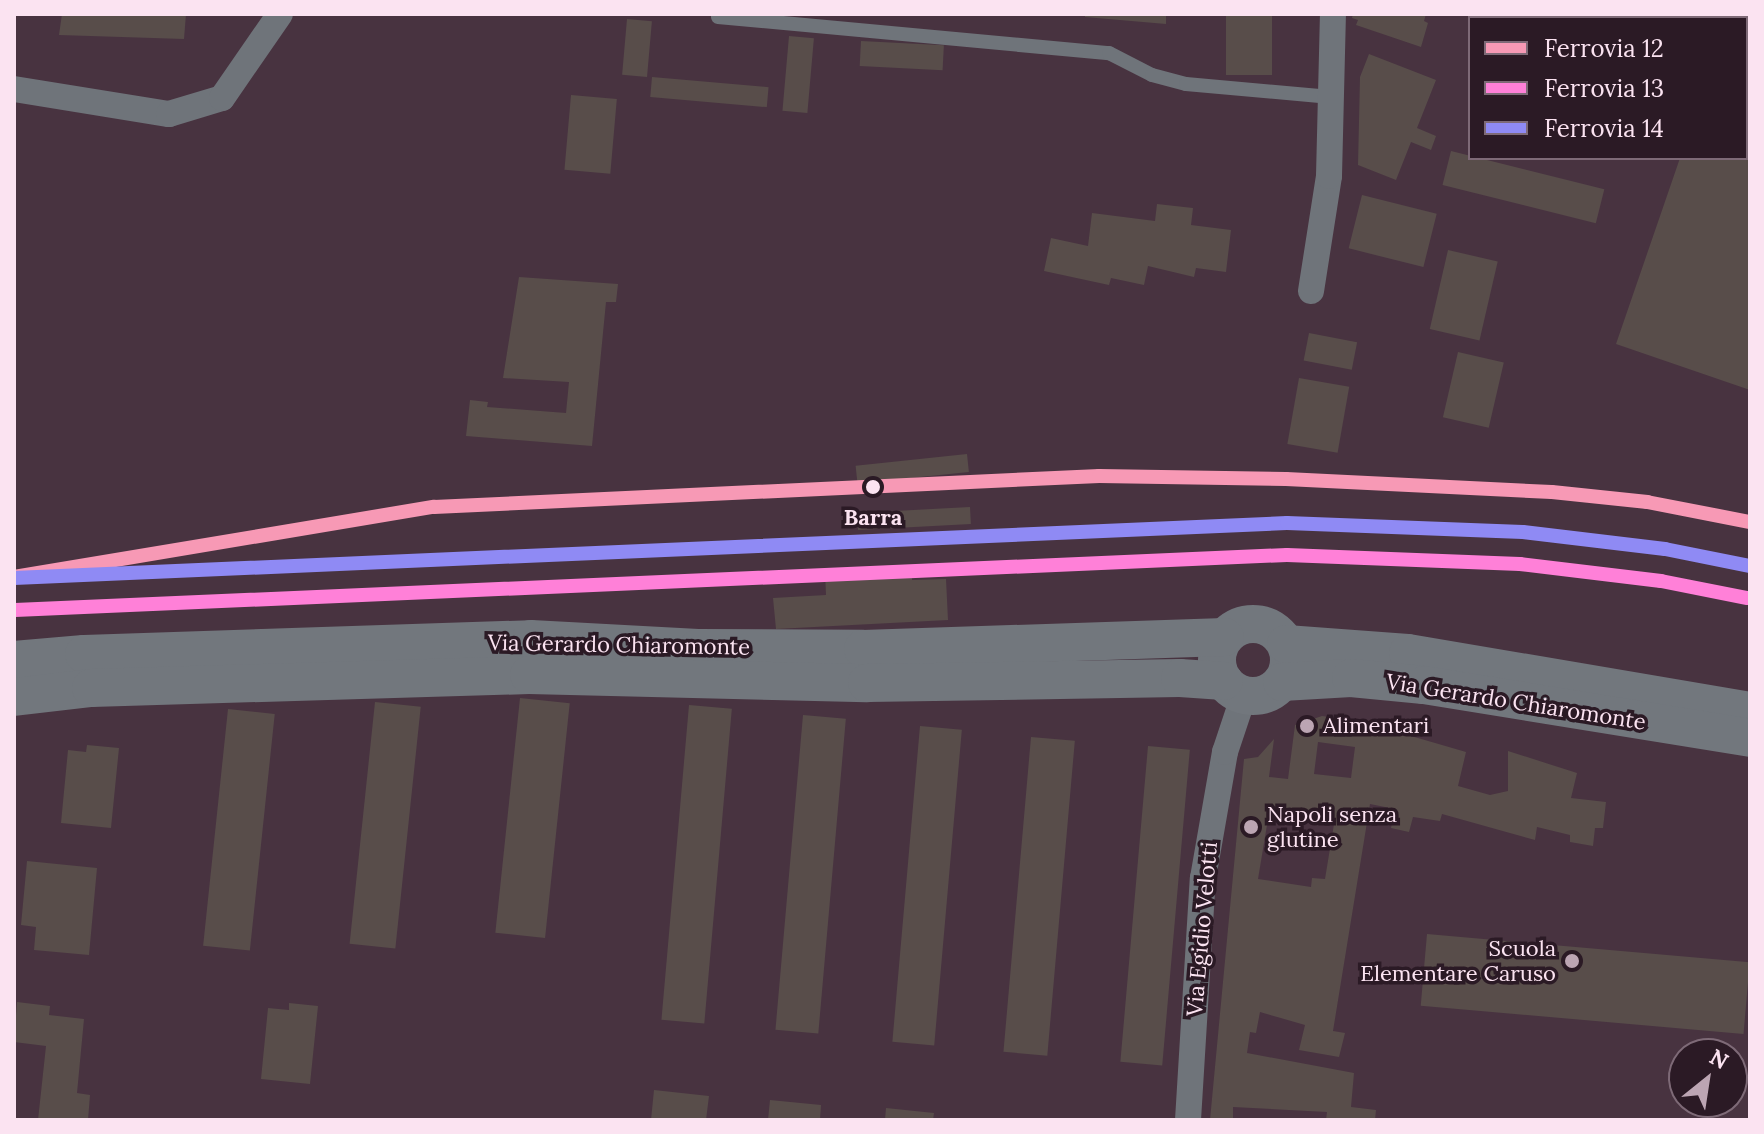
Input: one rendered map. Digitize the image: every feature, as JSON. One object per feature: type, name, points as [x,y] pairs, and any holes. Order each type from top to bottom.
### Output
[{"type":"street","points":[[14,89],[169,114],[222,98],[280,14]]},
{"type":"street","points":[[1311,291],[1329,176],[1333,14]]},
{"type":"street","points":[[1258,624],[1270,627],[1286,644],[1288,671],[1282,682],[1265,694],[1234,688],[1218,654],[1225,637],[1234,629],[1258,624]]},
{"type":"street","name":"Via Gerardo Chiaromonte","points":[[14,660],[531,639],[698,648],[863,649],[1225,637]]},
{"type":"street","name":"Via Gerardo Chiaromonte","points":[[1286,644],[1408,653],[1740,704]]},
{"type":"street","name":"Via Gerardo Chiaromonte","points":[[14,697],[91,688],[529,675],[867,683],[1180,678],[1234,688]]},
{"type":"street","name":"Via Gerardo Chiaromonte","points":[[1282,682],[1351,678],[1424,685],[1750,738]]},
{"type":"street","name":"Via Egidio Velotti","points":[[1188,1120],[1203,878],[1234,688]]},
{"type":"lane","points":[[718,17],[1109,53],[1152,75],[1186,84],[1333,97]]},
{"type":"building","points":[[62,14],[186,14],[184,39],[59,35]]},
{"type":"building","points":[[1085,14],[1166,14],[1166,24],[1085,17]]},
{"type":"building","points":[[1226,14],[1272,14],[1272,75],[1226,75]]},
{"type":"building","points":[[1353,14],[1426,14],[1424,21],[1428,23],[1421,47],[1356,25],[1358,20],[1352,18]]},
{"type":"building","points":[[1513,14],[1569,14],[1568,16]]},
{"type":"building","points":[[1750,14],[1750,390],[1616,344],[1679,160],[1748,160],[1748,16],[1728,16]]},
{"type":"building","points":[[627,19],[652,21],[647,77],[622,75]]},
{"type":"building","points":[[789,36],[814,38],[807,113],[782,111]]},
{"type":"building","points":[[861,41],[944,45],[943,70],[860,66]]},
{"type":"building","points":[[1369,54],[1436,80],[1417,128],[1436,136],[1431,150],[1411,142],[1396,180],[1358,165],[1360,77]]},
{"type":"building","points":[[652,77],[769,87],[767,107],[650,97]]},
{"type":"building","points":[[571,95],[617,99],[610,174],[564,170]]},
{"type":"building","points":[[1451,151],[1468,155],[1468,160],[1487,160],[1604,189],[1596,223],[1443,185]]},
{"type":"building","points":[[1362,195],[1437,214],[1423,267],[1349,248]]},
{"type":"building","points":[[1157,204],[1193,208],[1191,225],[1231,230],[1226,272],[1196,268],[1194,277],[1148,266],[1144,285],[1111,278],[1109,285],[1044,271],[1051,238],[1088,246],[1092,213],[1155,221]]},
{"type":"building","points":[[1448,250],[1498,261],[1479,340],[1430,329]]},
{"type":"building","points":[[519,277],[618,284],[616,302],[606,302],[592,446],[466,436],[470,400],[488,402],[487,407],[566,413],[569,382],[503,378]]},
{"type":"building","points":[[1309,333],[1357,342],[1352,370],[1304,360]]},
{"type":"building","points":[[1458,352],[1504,363],[1489,428],[1443,417]]},
{"type":"building","points":[[1299,378],[1349,387],[1338,453],[1287,444]]},
{"type":"building","points":[[967,454],[969,472],[857,484],[856,466]]},
{"type":"building","points":[[970,507],[971,524],[858,530],[857,513]]},
{"type":"building","points":[[912,568],[912,580],[946,579],[948,620],[776,629],[773,598],[826,595],[825,572]]},
{"type":"building","points":[[520,698],[570,703],[545,938],[495,933]]},
{"type":"building","points":[[375,702],[421,707],[395,948],[350,944]]},
{"type":"building","points":[[689,705],[732,709],[704,1024],[661,1020]]},
{"type":"building","points":[[228,709],[275,714],[250,951],[203,946]]},
{"type":"building","points":[[803,715],[846,719],[818,1034],[775,1030]]},
{"type":"building","points":[[1322,716],[1363,722],[1466,752],[1458,786],[1490,795],[1508,791],[1508,751],[1577,773],[1571,798],[1606,802],[1603,828],[1595,828],[1593,846],[1570,842],[1570,835],[1537,827],[1535,840],[1442,814],[1440,821],[1413,817],[1409,832],[1391,828],[1395,809],[1370,804],[1333,1031],[1345,1033],[1339,1057],[1299,1050],[1305,1025],[1260,1012],[1256,1033],[1250,1032],[1247,1053],[1354,1073],[1351,1107],[1376,1110],[1375,1120],[1326,1120],[1327,1112],[1233,1107],[1233,1120],[1210,1120],[1244,759],[1258,757],[1274,739],[1269,777],[1288,779],[1295,725]],"holes":[[[1318,742],[1355,747],[1351,778],[1314,774]],[[1269,813],[1334,824],[1325,879],[1312,878],[1311,887],[1258,879]]]},
{"type":"building","points":[[920,726],[962,730],[934,1045],[892,1042]]},
{"type":"building","points":[[1031,737],[1075,741],[1047,1056],[1003,1052]]},
{"type":"building","points":[[87,745],[119,748],[111,828],[61,823],[68,750],[86,752]]},
{"type":"building","points":[[1148,746],[1190,750],[1162,1065],[1120,1062]]},
{"type":"building","points":[[27,861],[97,868],[89,955],[34,950],[36,927],[21,925]]},
{"type":"building","points":[[1427,934],[1750,962],[1743,1034],[1421,1006]]},
{"type":"building","points":[[17,1002],[50,1006],[49,1015],[84,1019],[77,1093],[90,1095],[88,1120],[38,1120],[46,1046],[14,1042]]},
{"type":"building","points":[[289,1003],[318,1006],[310,1084],[261,1079],[268,1008],[289,1010]]},
{"type":"building","points":[[654,1090],[709,1096],[706,1120],[651,1120]]},
{"type":"building","points":[[770,1100],[821,1105],[820,1120],[768,1120]]},
{"type":"building","points":[[886,1108],[934,1113],[933,1120],[885,1120]]},
{"type":"rail line","name":"12","points":[[14,577],[434,507],[1099,476],[1286,479],[1552,492],[1647,502],[1750,522]]},
{"type":"rail line","name":"14","points":[[14,578],[1287,523],[1523,532],[1665,549],[1750,566]]},
{"type":"rail line","name":"13","points":[[15,610],[1287,555],[1520,564],[1661,581],[1747,598]]},
{"type":"place","name":"Barra","points":[[873,487]]},
{"type":"place","name":"Alimentari","points":[[1307,726]]},
{"type":"place","name":"Napoli senza glutine","points":[[1251,827]]},
{"type":"place","name":"Scuola Elementare Caruso","points":[[1572,961]]}]
